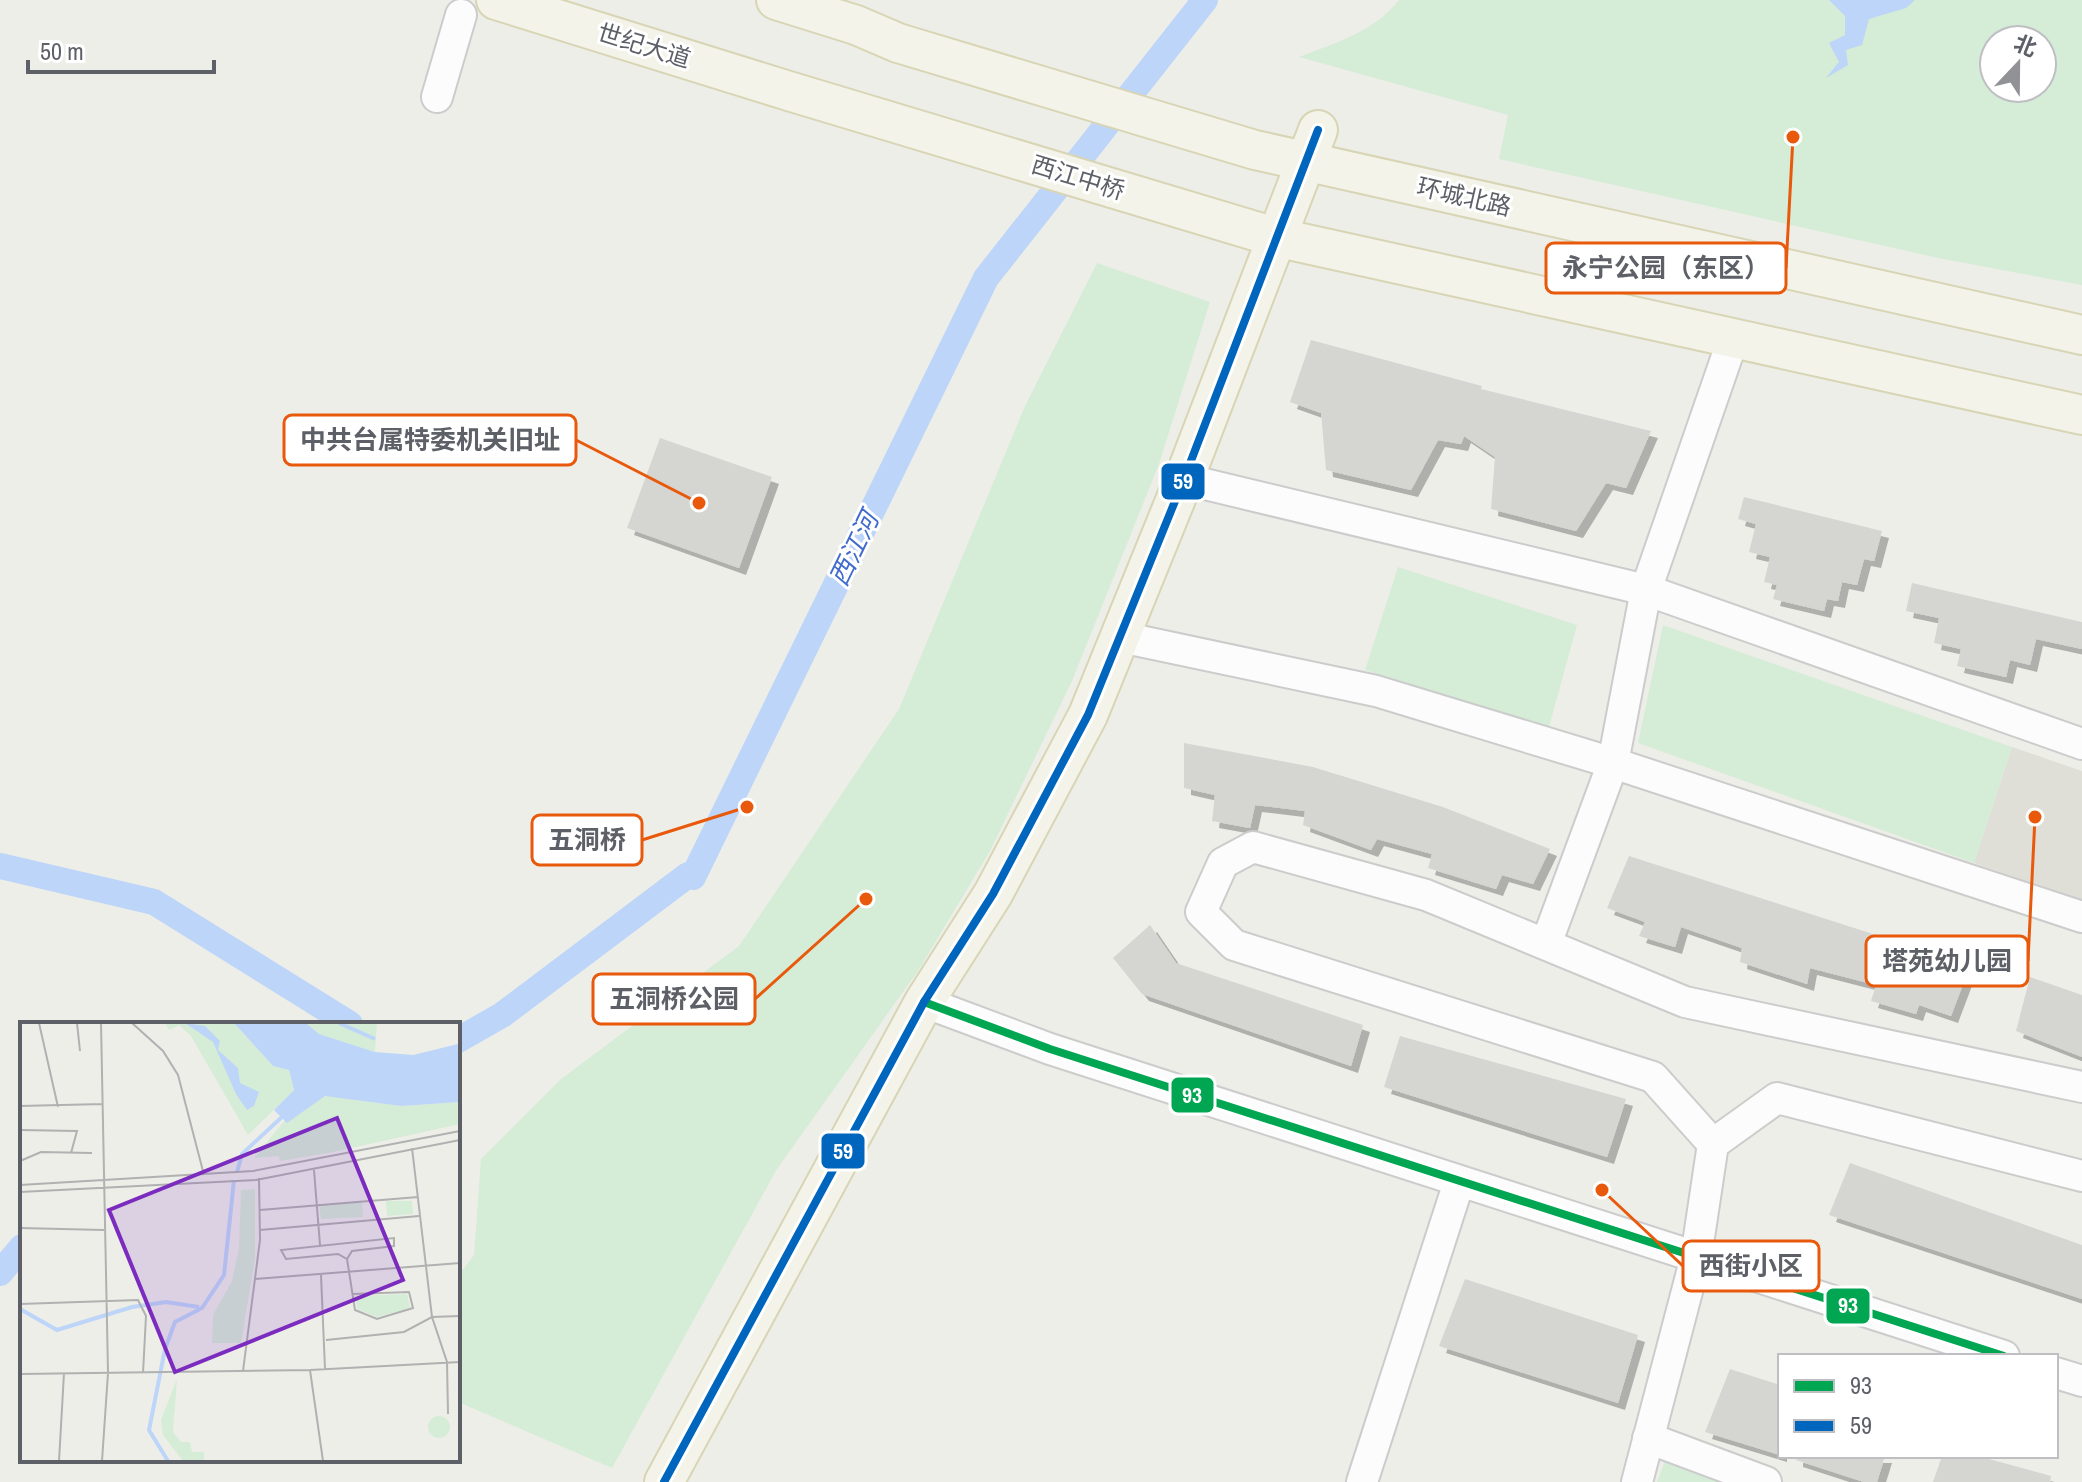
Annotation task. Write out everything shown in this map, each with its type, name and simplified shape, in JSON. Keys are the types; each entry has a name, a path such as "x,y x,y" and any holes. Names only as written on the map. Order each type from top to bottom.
{"main road":[{"name":"世纪大道","path":"496,0 880,117"},
{"path":"776,0 859,12"},
{"name":"环城北路","path":"859,12 898,43 1255,150 1311,145 2082,335"},
{"name":"西江中桥","path":"880,117 1275,237"},
{"path":"664,1482 924,1002 1001,880 1088,715 1184,479 1311,145"},
{"path":"1275,237 2082,415"}],"street":[{"path":"437,97 461,15"},
{"path":"1546,944 1613,763 1646,590 1733,339"},
{"path":"1184,479 1646,590 2082,744"},
{"path":"1121,637 1376,691 1613,763 2082,917"},
{"path":"1713,1144 1653,1077 1234,945 1201,912 1223,863 1253,847 1426,895 1685,1002 2082,1087"},
{"path":"924,1002 1050,1049 1998,1354"},
{"path":"1637,1482 1696,1257 1713,1144 1777,1098 2082,1176"},
{"path":"1362,1482 1459,1182"},
{"path":"2058,1374 2082,1381"},
{"path":"1648,1438 1766,1482"}],"shaded area":[{"path":"2012,747 2082,771 2082,900 1974,863"}],"green space":[{"path":"1399,0 2082,0 2082,285 1938,258 1499,159 1508,115 1299,57 1353,35 1378,20"},
{"path":"1097,263 1210,302 1159,464 1072,681 990,851 918,971 777,1169 612,1468 460,1403 460,1273 474,1255 481,1159 561,1079 739,946 899,709 1025,406"},
{"path":"1398,567 1577,625 1549,727 1365,670"},
{"path":"1663,625 2012,747 1974,863 1638,743"},
{"path":"1666,1458 1723,1482 1657,1482"}],"water":[{"path":"1829,0 1915,0 1906,8 1869,19 1862,45 1846,50 1848,65 1826,78 1839,62 1829,43 1845,35 1845,16"}],"building":[{"path":"1311,340 1482,386 1481,389 1651,431 1626,488 1606,483 1576,531 1491,509 1495,457 1464,436 1461,444 1438,440 1411,490 1326,470 1321,413 1290,402"},
{"path":"660,438 772,477 739,568 627,528"},
{"path":"1744,497 1882,531 1874,561 1864,559 1857,585 1842,582 1838,601 1827,599 1824,611 1773,599 1777,585 1764,582 1770,557 1749,552 1756,524 1738,519"},
{"path":"1912,583 2082,622 2082,649 2036,639 2030,665 2010,660 2006,677 1957,666 1961,649 1934,643 1939,618 1906,611"},
{"path":"1184,743 1313,767 1443,807 1550,849 1533,884 1502,875 1496,889 1428,868 1432,854 1377,839 1371,850 1303,825 1305,811 1255,805 1250,828 1212,821 1215,795 1184,788"},
{"path":"1629,856 1873,934 1968,971 1951,1016 1919,1005 1916,1014 1871,1001 1876,985 1810,968 1807,984 1740,962 1742,948 1681,927 1675,947 1639,936 1645,922 1607,908"},
{"path":"1150,925 1176,963 1363,1025 1351,1066 1142,994 1113,958"},
{"path":"2030,977 2082,995 2082,1057 2016,1031"},
{"path":"1400,1036 1626,1099 1607,1157 1384,1087"},
{"path":"1850,1163 2082,1245 2082,1299 1829,1215"},
{"path":"1465,1279 1638,1335 1618,1403 1439,1346"},
{"path":"1730,1369 1778,1384 1778,1454 1705,1432"},
{"path":"1884,1458 1877,1482 1864,1482 1796,1460"},
{"path":"1941,1458 1985,1458 2051,1476 2050,1482 1933,1482"}],"waterway":[{"name":"西江河","path":"460,1039 502,1015 688,875 693,877 986,278 1205,0"},
{"path":"0,866 154,902 347,1022"},
{"name":"西江河","path":"0,1273 20,1249"}],"transit line":[{"name":"59","path":"664,1482 924,1002 993,894 1088,715 1184,479 1318,130"},
{"name":"93","path":"924,1002 1050,1049 1998,1354"}],"place":[{"name":"永宁公园（东区）","path":"1793,137"},
{"name":"中共台属特委机关旧址","path":"699,503"},
{"name":"五洞桥","path":"747,807"},
{"name":"塔苑幼儿园","path":"2035,817"},
{"name":"五洞桥公园","path":"866,899"},
{"name":"西街小区","path":"1602,1190"}]}
